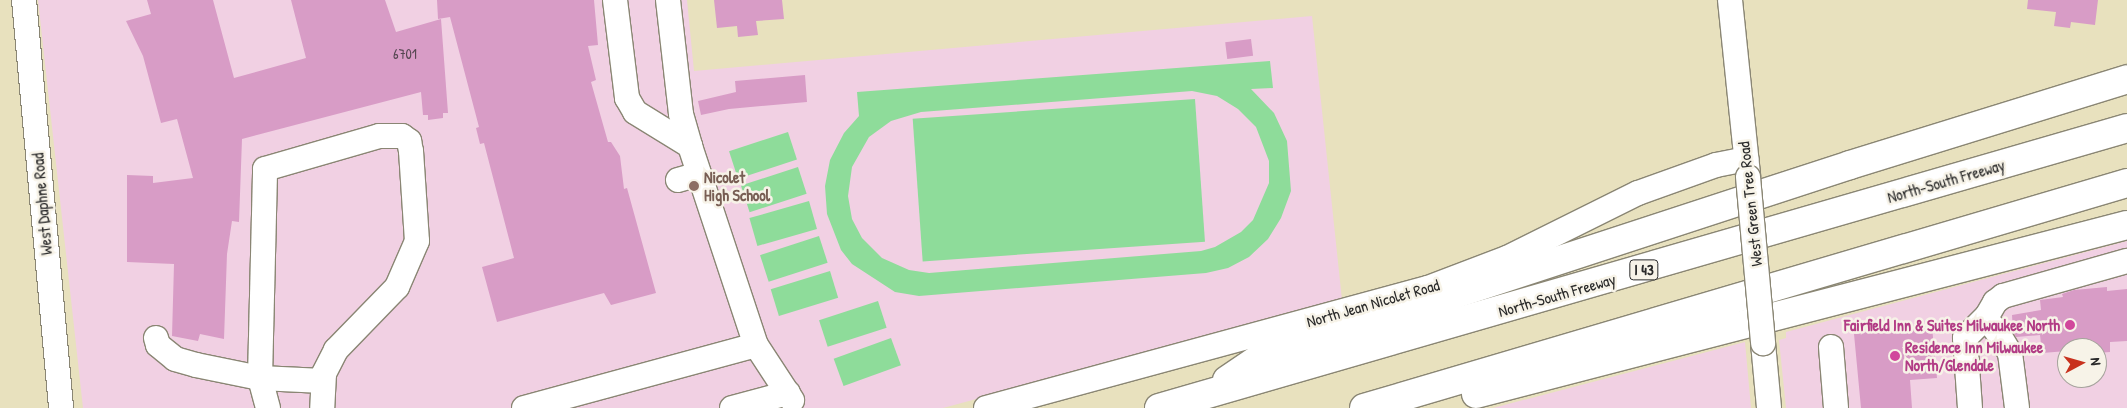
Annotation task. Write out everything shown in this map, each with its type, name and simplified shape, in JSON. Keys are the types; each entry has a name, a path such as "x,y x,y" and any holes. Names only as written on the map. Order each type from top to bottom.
{"highway":[{"path":"1205,395 1260,358 1860,162 2127,79"},
{"name":"North-South Freeway","path":"1160,408 2127,128"},
{"path":"1364,408 2127,183"},
{"path":"1421,408 2127,225"}],"street":[{"name":"West Daphne Road","path":"24,0 61,408"},
{"path":"615,0 627,98 635,112 690,146"},
{"path":"668,0 681,114 690,146 688,177 756,344 793,402 732,408"},
{"name":"West Green Tree Road","path":"1730,0 1769,408"},
{"path":"268,408 260,378 265,169 379,136 402,136 409,141 412,151 417,241 397,287 336,350 323,381 322,408"},
{"name":"North Jean Nicolet Road","path":"986,408 1428,288 1507,258 1638,193 1716,165 1747,168"},
{"path":"1970,408 1966,338 1985,319 2003,296 2127,260"},
{"path":"1985,319 1996,330 2010,353 2017,408"},
{"path":"156,338 158,345 175,359 260,378 323,381"},
{"path":"524,408 756,344"},
{"path":"1831,346 1836,408"}],"shaded area":[{"name":"Nicolet High School","path":"38,0 687,0 694,71 1312,16 1342,300 943,408 83,408"},
{"path":"2127,241 2127,408 1786,408 1779,340 1786,338 1786,332"},
{"path":"1745,342 1751,408 1493,408"}],"green space":[{"path":"1270,61 1273,88 1251,89 1274,113 1287,141 1291,191 1281,218 1268,239 1249,257 1228,268 1206,273 919,296 895,292 852,264 841,250 827,214 825,186 830,160 844,133 859,116 857,92","holes":["1192,91 1217,96 1238,109 1256,127 1269,161 1269,183 1253,220 1241,232 1215,247 1201,251 929,273 909,270 882,258 862,238 852,219 848,196 852,167 869,137 891,121 921,112"]},
{"path":"1195,99 1205,242 923,261 913,119"},
{"path":"788,132 797,160 738,179 729,151"},
{"path":"798,167 807,194 750,212 741,186"},
{"path":"809,201 817,229 757,246 749,218"},
{"path":"819,236 828,263 769,282 760,255"},
{"path":"830,271 838,298 779,316 771,289"},
{"path":"878,301 887,328 828,347 819,320"},
{"path":"891,338 901,365 844,386 834,359"}],"building":[{"path":"147,0 213,0 234,78 306,58 291,0 385,0 396,32 441,19 448,113 443,113 443,118 428,120 428,115 423,115 421,92 242,139 239,222 232,221 227,254 224,339 200,334 198,341 172,336 174,264 127,262 127,175 153,176 153,183 193,178 177,119 161,123 143,56 126,21 151,14"},
{"path":"437,0 594,0 598,45 588,46 596,80 591,82 608,142 611,142 620,156 624,189 627,188 656,293 611,305 604,293 497,322 482,267 514,258 484,143 480,144 476,128 479,127 450,17 438,19"},
{"path":"714,0 782,0 784,19 756,21 758,35 738,37 737,26 717,28"},
{"path":"2028,0 2098,0 2095,25 2071,22 2070,28 2054,26 2056,12 2027,9"},
{"path":"1251,39 1253,56 1227,59 1225,42"},
{"path":"805,75 807,102 729,109 701,115 698,101 736,92 735,81"},
{"name":"Fairfield Inn & Suites Milwaukee North","path":"2107,287 2107,291 2127,289 2127,341 2110,342 2110,352 2107,352 2107,338 2057,338 2057,352 2042,353 2040,335 2016,337 2013,332 2012,315 2041,310 2040,300 2063,297 2062,294 2074,290"},
{"name":"Residence Inn Milwaukee North/Glendale","path":"1916,325 1916,329 1932,327 1937,378 1910,380 1912,408 1861,408 1854,334"}],"place":[{"name":"Nicolet High School","path":"694,186"},
{"name":"Fairfield Inn & Suites Milwaukee North","path":"2070,325"},
{"name":"Residence Inn Milwaukee North/Glendale","path":"1895,356"}]}
